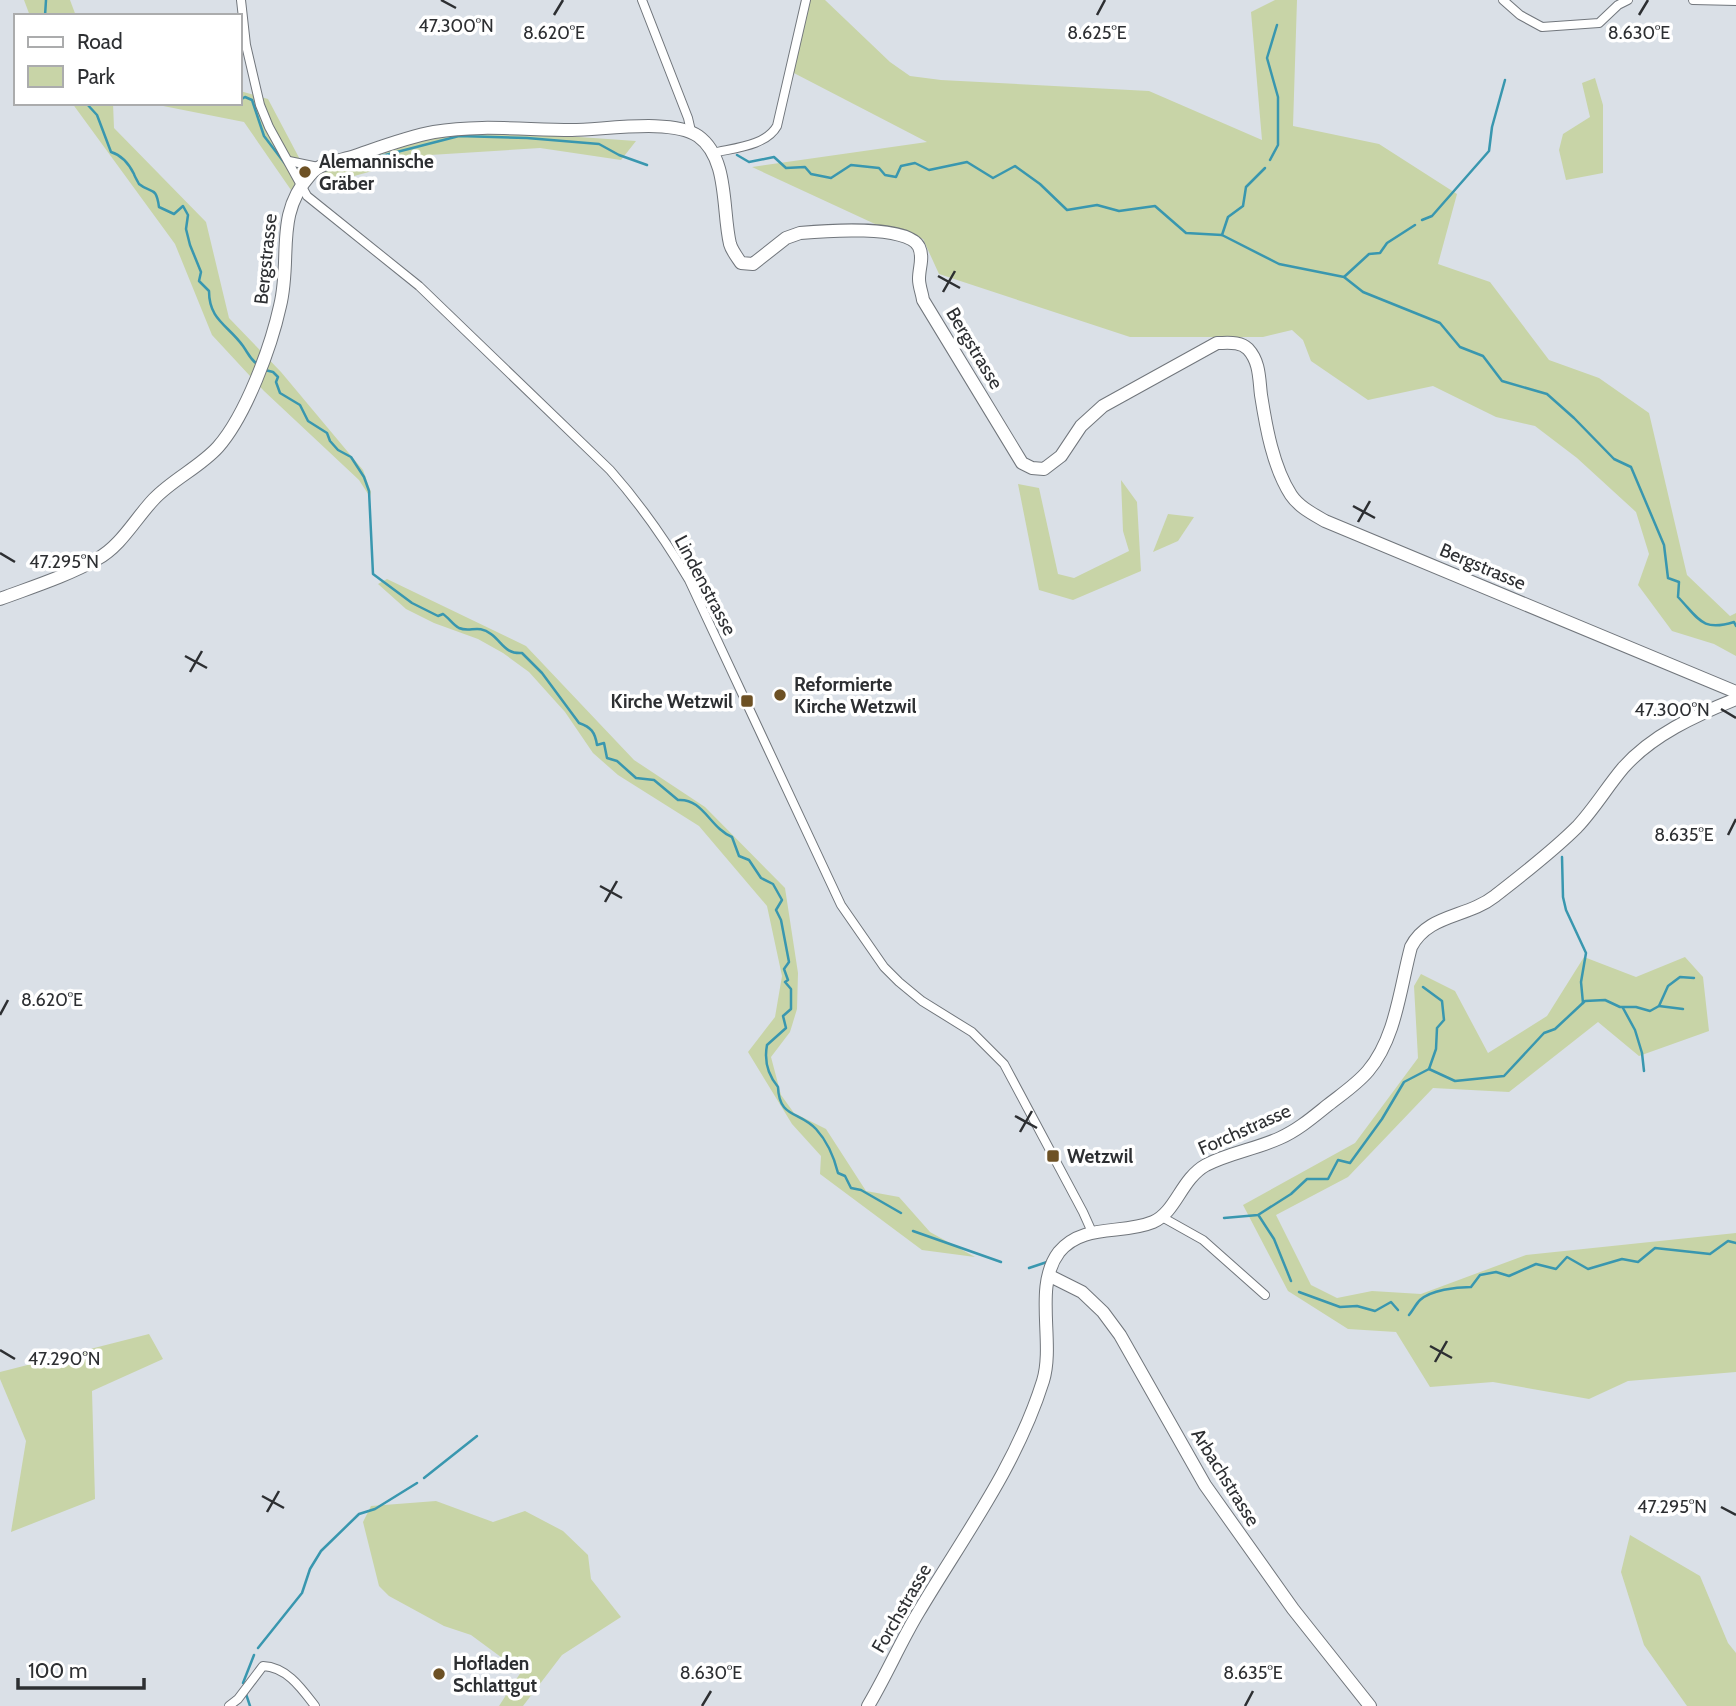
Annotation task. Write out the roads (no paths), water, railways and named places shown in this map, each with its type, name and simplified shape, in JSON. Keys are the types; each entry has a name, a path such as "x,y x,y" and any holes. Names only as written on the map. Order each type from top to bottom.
{"street":[{"name":"Lindenstrasse","path":"241,0 246,45 260,105 307,196 419,286 610,470 647,514 689,580 841,905 884,967 899,982 922,1001 972,1032 1004,1064 1092,1232"},
{"path":"642,0 691,131"},
{"path":"289,161 318,167 435,132 490,128 574,130 643,127 691,131 708,144 713,153 753,143 773,134 806,0"},
{"path":"1503,0 1520,15 1542,27 1599,23 1618,5 1628,0"},
{"path":"1693,0 1736,1"},
{"name":"Bergstrasse","path":"713,153 719,173 731,247 741,263 753,264 786,238 800,233 890,233 908,236 918,244 922,257 919,281 923,300 1022,463 1032,468 1044,469 1062,456 1081,426 1103,406 1217,343 1235,342 1248,348 1259,369 1268,432 1278,466 1291,495 1304,508 1325,521 1736,692"},
{"name":"Bergstrasse","path":"0,599 99,559 121,540 155,498 217,448 232,429 264,360 280,307 289,209 302,186 318,167"},
{"name":"Forchstrasse","path":"868,1706 918,1613 991,1498 1033,1409 1046,1368 1046,1302 1057,1255 1079,1236 1148,1224 1162,1217 1194,1174 1219,1160 1262,1146 1291,1132 1344,1093 1367,1072 1383,1048 1411,947 1423,930 1490,900 1568,835 1644,748 1681,724 1736,699"},
{"path":"1162,1217 1203,1240 1265,1295"},
{"name":"Arbachstrasse","path":"1050,1276 1082,1292 1103,1312 1120,1335 1205,1485 1293,1609 1370,1706"},
{"path":"229,1706 238,1699 263,1666 269,1666 290,1677 316,1706"}],"waterway":[{"path":"45,14 46,0"},
{"path":"1270,160 1278,145 1278,97 1267,58 1277,25"},
{"path":"1422,220 1432,216 1489,151 1492,127 1505,80"},
{"path":"242,99 245,97 252,100 264,136 286,165"},
{"path":"88,105 97,115 111,152 127,163 139,184 155,193 159,207 174,214 183,206 188,215 186,229 190,245 201,272 199,281 209,291 212,309 257,364"},
{"path":"327,170 459,136 599,144 647,165"},
{"path":"737,155 749,162 774,157 786,168 805,167 811,174 831,178 851,165 879,168 885,175 896,177 901,166 915,163 929,170 967,162 993,178 1015,166 1040,184 1067,210 1097,205 1119,211 1155,206 1186,233 1222,235 1279,264 1344,277 1363,292 1440,323 1460,347 1483,356 1502,381 1547,394 1614,459 1631,467 1664,545 1668,578 1679,582 1678,597 1702,622 1715,625 1734,622 1736,626"},
{"path":"1222,235 1228,217 1243,206 1246,187 1265,168"},
{"path":"1344,277 1369,254 1380,253 1387,243 1415,225"},
{"path":"265,370 278,377 276,382 280,393 300,405 308,421 327,433 338,450 351,457 364,477 369,491 373,574 412,603 438,616 443,614 459,628 486,631 508,650 522,653 542,673 579,723 592,731 597,745 604,743 607,758 617,761 636,778 654,780 678,800 687,801 700,808 724,833 732,837 739,856 749,860 761,878 773,884 782,900 776,910 781,920 789,962 784,969 788,980 785,982 791,989 791,1009 783,1016 786,1028 767,1045 766,1062 769,1072 778,1087 782,1104 816,1129 830,1150 838,1173 845,1176 851,1188 861,1190 901,1213"},
{"path":"1562,857 1566,910 1586,953 1581,982 1583,1003"},
{"path":"1224,1218 1258,1215 1291,1194 1307,1179 1328,1179 1338,1160 1350,1163 1382,1119 1404,1082 1429,1069 1455,1081 1504,1076 1544,1033 1555,1029 1585,1001 1605,1000 1620,1007 1636,1007 1650,1011 1659,1006 1668,986 1680,977 1694,978"},
{"path":"1423,987 1442,1001 1444,1020 1437,1028 1436,1049 1429,1069"},
{"path":"1659,1006 1683,1009"},
{"path":"1623,1008 1635,1030 1644,1071"},
{"path":"1259,1216 1274,1239 1291,1281"},
{"path":"913,1231 1001,1262"},
{"path":"1409,1315 1419,1302 1430,1294 1471,1287 1480,1275 1496,1272 1509,1276 1536,1264 1556,1269 1567,1257 1588,1269 1622,1259 1638,1262 1655,1248 1710,1254 1728,1241 1736,1243"},
{"path":"1029,1268 1047,1262"},
{"path":"1299,1292 1340,1307 1357,1306 1375,1311 1391,1302 1398,1310"},
{"path":"424,1478 477,1436"},
{"path":"258,1648 302,1593 310,1569 321,1551 359,1514 375,1509 417,1483"},
{"path":"243,1683 254,1655"},
{"path":"246,1694 250,1706"}],"place":[{"name":"Alemannische Gräber","path":"305,172"},
{"name":"Reformierte Kirche Wetzwil","path":"780,695"},
{"name":"Kirche Wetzwil","path":"747,701"},
{"name":"Wetzwil","path":"1053,1156"},
{"name":"Hofladen Schlattgut","path":"439,1674"}]}
